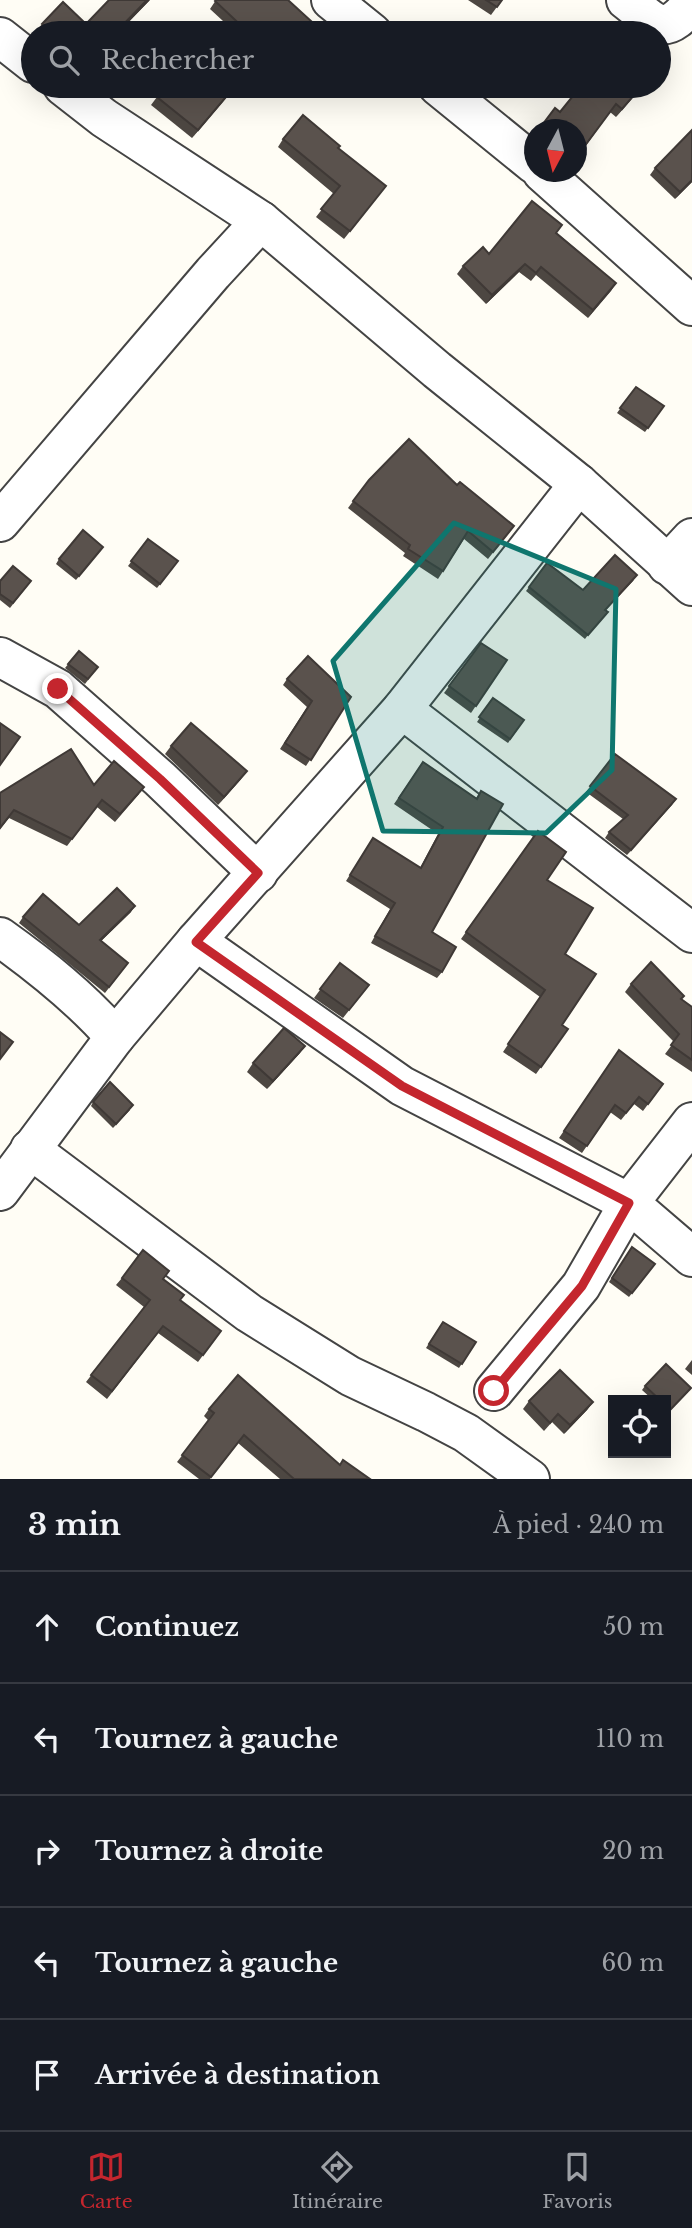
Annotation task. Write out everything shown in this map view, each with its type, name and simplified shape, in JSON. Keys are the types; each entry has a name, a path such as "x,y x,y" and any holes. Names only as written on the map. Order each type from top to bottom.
{"street":[{"path":"331,0 357,21"},
{"path":"626,0 652,21"},
{"path":"671,24 678,20 692,2"},
{"path":"0,37 21,54"},
{"path":"78,98 104,118 261,221 437,370 579,484 684,563"},
{"path":"453,98 524,156"},
{"path":"553,182 692,306"},
{"path":"0,522 213,272 261,221"},
{"path":"0,1191 115,1037 402,709 579,484"},
{"path":"0,657 58,689 160,779 258,873"},
{"path":"402,709 692,933"},
{"path":"0,937 43,968 95,1013 115,1037"},
{"path":"196,942 402,1086 629,1203 692,1257"},
{"path":"494,1391 582,1286 629,1203 692,1122"},
{"path":"30,1149 249,1313 349,1377 466,1433 530,1479"}],"highlighted area":[{"path":"454,523 616,589 612,770 546,833 383,831 333,661"}],"building":[{"path":"109,0 147,0 127,21 89,21"},
{"path":"288,0 311,21 236,21 215,1"},
{"path":"486,0 502,0 497,7"},
{"path":"63,2 83,21 45,21"},
{"path":"158,98 225,98 198,130"},
{"path":"571,98 632,98 622,109 616,104 587,143 587,119 547,119 555,108 560,112"},
{"path":"303,115 340,146 338,148 386,186 350,231 321,209 340,186 283,139"},
{"path":"692,130 692,180 680,192 655,168"},
{"path":"532,201 562,225 556,233 616,283 593,310 541,267 536,273 525,264 492,295 463,266 483,247 489,254"},
{"path":"636,387 664,406 648,428 620,408"},
{"path":"409,439 457,485 460,482 514,526 493,552 468,531 443,571 408,549 410,545 353,501 369,480"},
{"path":"83,530 103,547 79,576 59,559"},
{"path":"148,539 178,561 160,584 131,561"},
{"path":"615,555 637,575 605,610 608,612 588,635 529,587 547,563 583,590"},
{"path":"13,566 31,581 13,603 0,594 0,581"},
{"path":"481,643 507,660 476,706 449,686"},
{"path":"79,651 98,667 88,679 68,664"},
{"path":"308,656 351,697 311,760 285,743 312,701 287,679"},
{"path":"493,698 524,720 510,739 479,717"},
{"path":"0,723 20,737 0,765"},
{"path":"191,723 247,771 224,797 171,746"},
{"path":"71,749 94,785 114,761 144,787 120,814 102,800 72,839 14,810 0,828 0,793"},
{"path":"615,754 676,799 631,850 609,832 628,815 590,786"},
{"path":"423,762 477,799 481,791 503,804 432,932 456,947 442,972 375,936 395,903 350,875 373,838 421,868 443,827 399,798"},
{"path":"538,831 566,852 547,880 593,908 565,954 596,974 562,1025 568,1029 541,1067 508,1044 545,990 466,932"},
{"path":"117,888 135,906 100,940 128,963 109,987 23,917 43,894 79,925"},
{"path":"651,962 684,996 681,999 692,1007 692,1060 671,1045 679,1034 631,984"},
{"path":"340,963 369,985 349,1010 320,989"},
{"path":"284,1028 305,1046 273,1081 253,1063"},
{"path":"0,1032 13,1042 0,1059"},
{"path":"619,1050 663,1084 648,1104 639,1097 626,1113 615,1105 587,1146 564,1131"},
{"path":"110,1082 133,1105 116,1124 93,1102"},
{"path":"632,1247 655,1264 632,1293 612,1278"},
{"path":"143,1250 169,1271 163,1279 184,1295 180,1300 221,1331 203,1355 163,1326 112,1391 91,1375 150,1300 122,1278"},
{"path":"443,1322 476,1342 462,1364 429,1344"},
{"path":"666,1364 691,1388 671,1409 671,1395 655,1395 645,1386"},
{"path":"560,1370 593,1402 570,1425 558,1414 550,1423 529,1401"},
{"path":"238,1375 340,1465 343,1460 370,1479 294,1479 244,1435 211,1477 182,1455 214,1413 209,1409"}],"route":[{"path":"58,689 160,779 258,873 196,942 402,1086 629,1203 582,1286 494,1391"}]}
